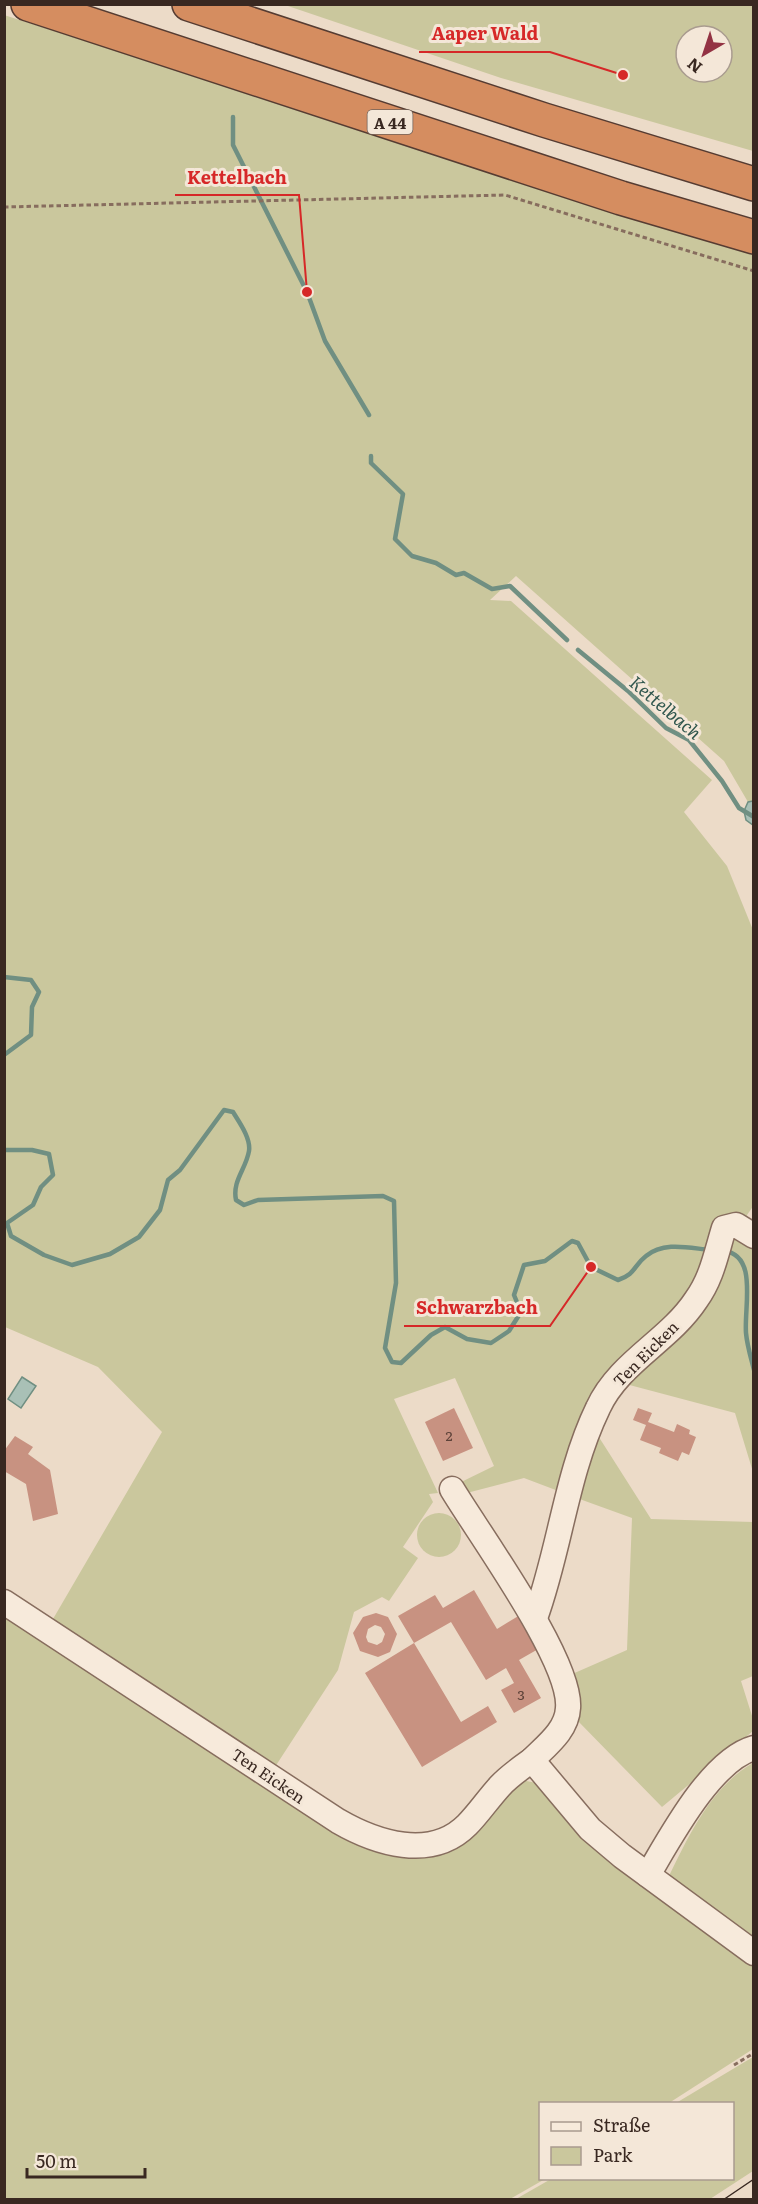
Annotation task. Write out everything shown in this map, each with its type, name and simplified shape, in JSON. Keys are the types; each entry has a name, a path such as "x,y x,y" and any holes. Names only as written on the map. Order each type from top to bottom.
{"highway":[{"name":"A 44","path":"28,4 610,194 753,237"},
{"path":"189,4 544,120 753,184"}],"lane":[{"name":"Ten Eicken","path":"535,1618 543,1596 578,1463 598,1407 616,1380 695,1302 711,1274 724,1228 736,1225 753,1236"},
{"name":"Ten Eicken","path":"4,1602 338,1821 374,1839 413,1845 447,1839 466,1826 501,1784 532,1760 562,1728 569,1707 566,1687 535,1618 452,1490"},
{"path":"648,1875 690,1806 732,1759 753,1748"},
{"path":"532,1760 590,1829 753,1953"}],"path":[{"path":"4,207 505,195 753,271"},
{"path":"734,2066 753,2053"}],"green space":[{"path":"285,5 753,5 753,151 501,78"},
{"path":"4,15 547,188 753,251 753,801 748,802 724,761 516,576 490,600 511,601 712,780 684,812 727,866 753,930 754,1205 747,1215 754,1242 753,1472 735,1413 622,1383 697,1321 687,1321 631,1355 561,1492 524,1478 459,1495 455,1485 494,1466 455,1378 394,1399 438,1493 429,1494 433,1502 403,1547 418,1558 389,1601 382,1597 354,1612 338,1670 273,1770 53,1619 162,1432 98,1367 5,1327"},
{"path":"595,1431 651,1519 753,1522 753,1676 741,1681 753,1719 753,1731 662,1807 576,1719 570,1675 627,1650 632,1518 574,1497"},
{"path":"439,1513 454,1520 461,1535 454,1550 439,1557 424,1550 417,1535 424,1520"},
{"path":"4,1609 283,1792 438,1850 521,1780 542,1784 639,1884 753,1963 753,2049 671,2102 539,2102 539,2180 543,2180 510,2199 5,2199"},
{"path":"753,1763 753,1942 669,1876 694,1828 714,1798 738,1773"},
{"path":"753,2057 753,2171 710,2199 516,2199 549,2180 734,2180 734,2102 678,2102"}],"shaded area":[{"path":"754,801 753,825 746,820 744,811 748,802"},
{"path":"22,1377 36,1386 21,1408 8,1399"}],"building":[{"path":"454,1408 473,1448 443,1461 425,1422"},
{"path":"638,1408 652,1413 648,1422 674,1432 677,1424 690,1430 689,1434 696,1437 689,1455 682,1452 678,1461 659,1453 661,1448 640,1440 646,1425 633,1420"},
{"path":"15,1436 33,1447 28,1454 50,1470 58,1514 33,1521 26,1484 4,1471 4,1451"},
{"path":"474,1590 497,1629 520,1615 540,1648 519,1660 541,1698 514,1713 501,1690 514,1683 506,1668 486,1680 451,1622 414,1643 398,1616 435,1595 443,1608"},
{"path":"376,1613 388,1617 397,1634 390,1652 378,1657 360,1651 353,1633 363,1617","holes":["375,1625 381,1627 385,1634 382,1642 377,1645 368,1642 366,1637 368,1629"]},
{"path":"414,1643 461,1722 488,1706 497,1722 422,1767 365,1673"}],"waterway":[{"name":"Kettelbach","path":"233,117 233,145 307,292 325,341 369,415"},
{"name":"Kettelbach","path":"371,456 371,463 403,494 395,539 412,556 436,563 456,575 464,573 492,589 510,586 567,640"},
{"name":"Kettelbach","path":"578,650 628,691 666,728 689,740 722,781 739,808 754,817"},
{"path":"4,977 31,980 39,992 32,1007 31,1035 4,1055"},
{"path":"4,1150 32,1150 49,1154 53,1175 41,1187 33,1205 7,1223 11,1236 44,1255 72,1265 110,1254 139,1237 160,1210 168,1180 180,1170 224,1110 233,1112 244,1130 249,1146 235,1193 236,1200 244,1205 258,1200 383,1196 394,1201 396,1283 385,1348 392,1362 401,1363 431,1335 445,1327 467,1339 491,1343 509,1331 521,1312 514,1295 524,1265 545,1261 572,1241 578,1243 591,1267 618,1280 624,1278 646,1256 661,1248 710,1250"},
{"path":"724,1251 735,1255 742,1262 745,1272 747,1283 746,1333 754,1370"}],"tram line":[{"path":"723,2200 754,2179"}],"place":[{"name":"Aaper Wald","path":"623,75"},
{"name":"Kettelbach","path":"307,292"},
{"name":"Schwarzbach","path":"591,1267"}]}
